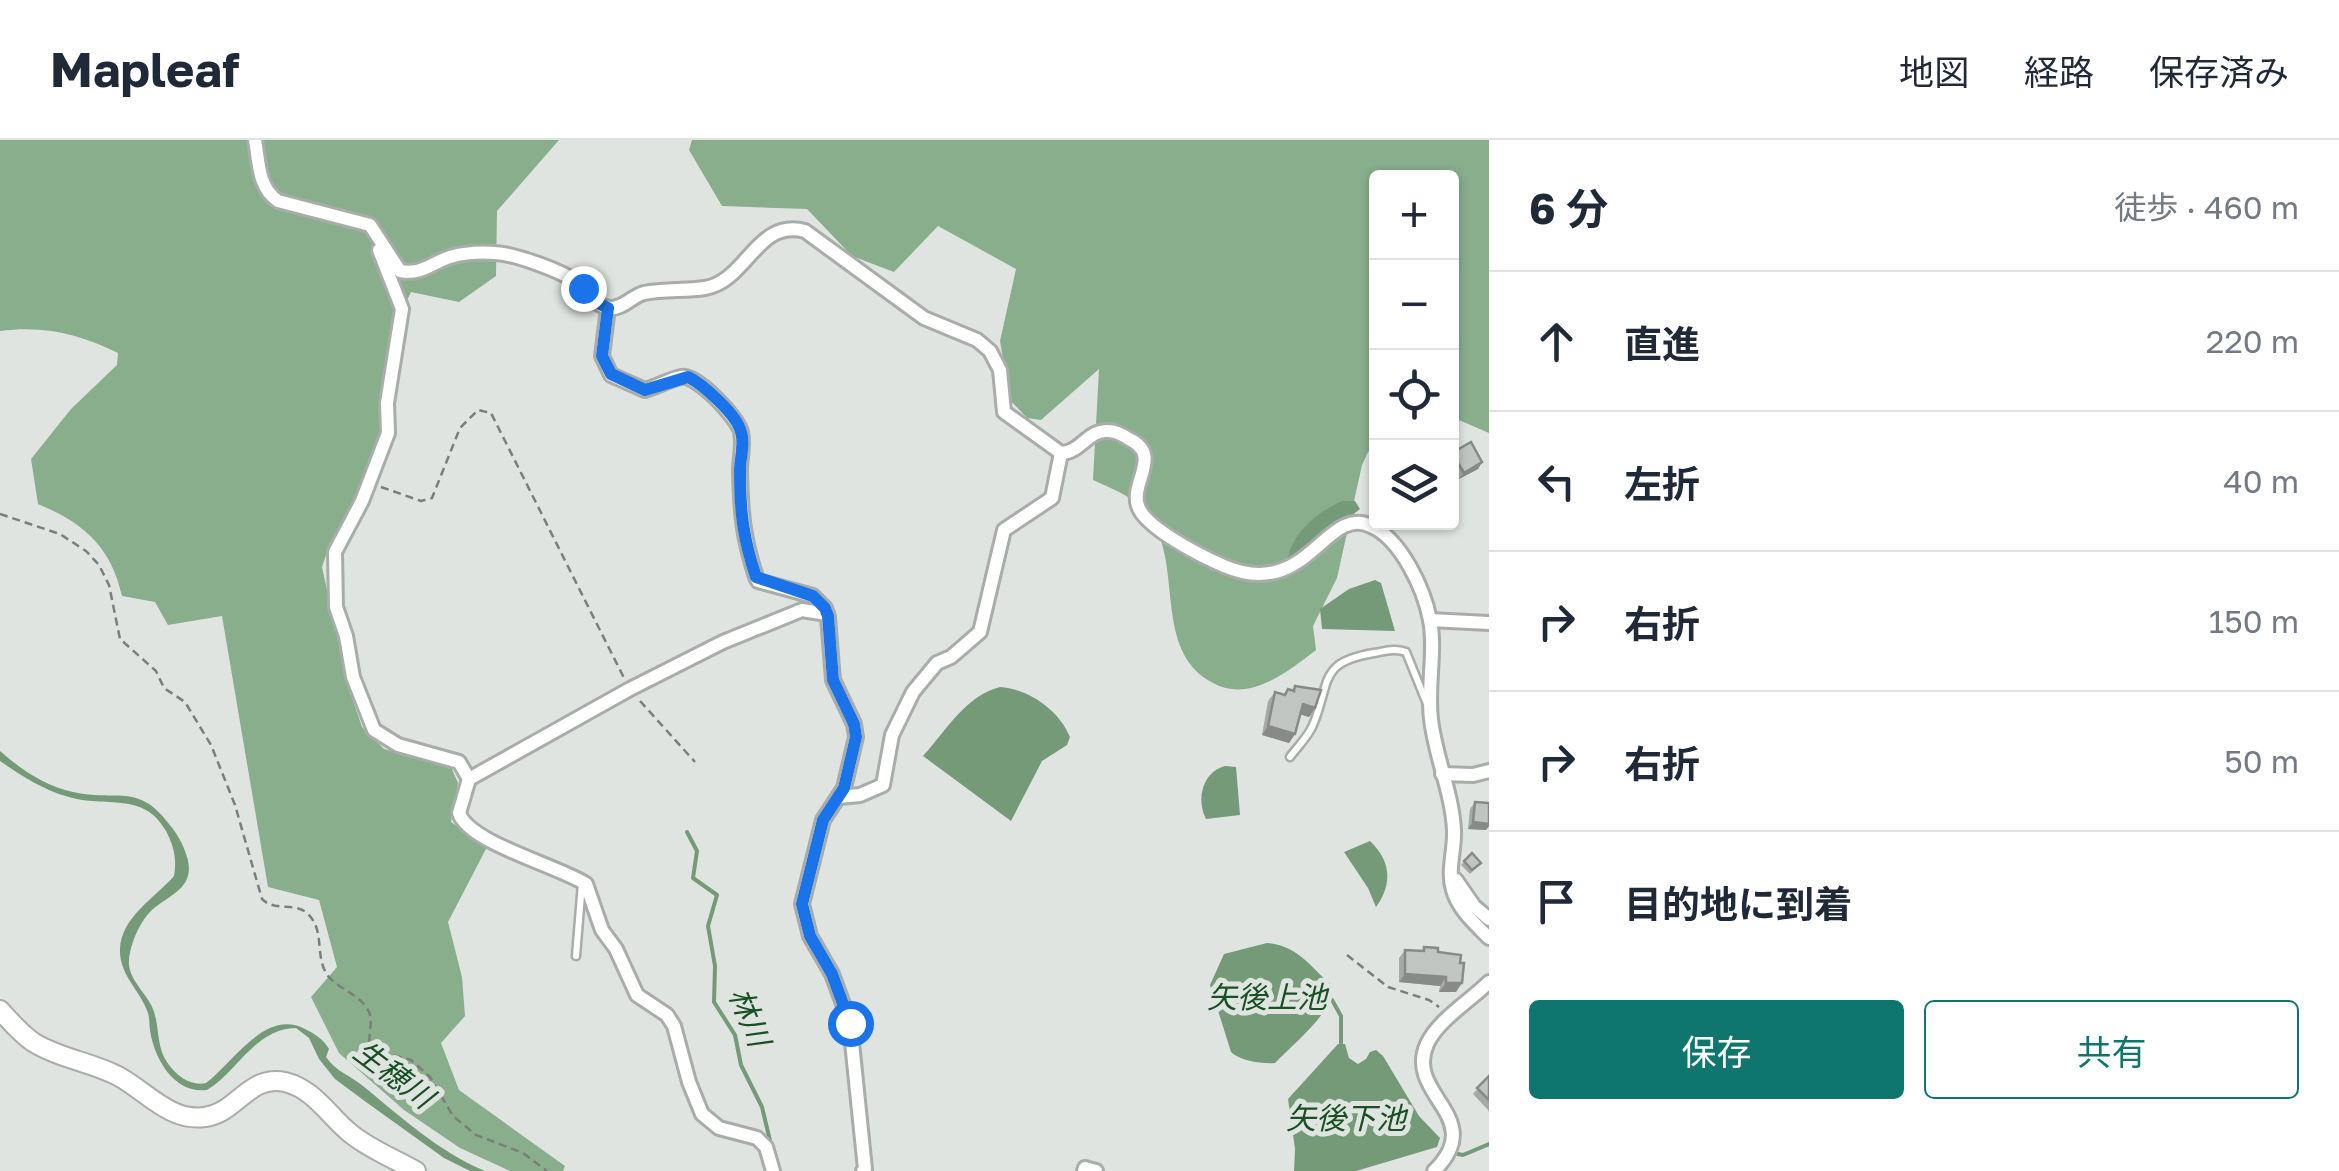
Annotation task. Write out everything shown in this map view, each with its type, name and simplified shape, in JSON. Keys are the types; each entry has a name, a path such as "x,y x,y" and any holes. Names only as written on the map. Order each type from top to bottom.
{"main road":[{"path":"0,1010 41,1046 121,1078 182,1116 206,1117 220,1112 254,1086 270,1080 290,1083 310,1094 350,1133 416,1171"}],"street":[{"path":"256,140 262,180 270,196 360,220 375,230 400,271 422,272 454,256 492,252 513,255 580,284 592,300 608,308 644,293 713,286 730,277 770,234 791,229 805,231 924,318 978,340 990,351 1000,370 1004,412 1061,453 1068,453 1100,431 1112,431 1136,442 1142,448 1146,465 1137,495 1140,511 1178,542 1231,570 1278,574 1303,559 1344,524 1359,521 1372,526 1407,558 1430,620 1430,710 1454,826 1453,894 1489,938"},
{"path":"380,237 379,249 402,317 387,402 387,443 339,542 333,562 336,607 367,720 380,736 398,745 459,762 469,779"},
{"path":"608,308 602,356 611,374 645,390 688,377 702,385 738,424 742,443 743,532 756,577 813,596 827,614 830,667 850,712 856,737 839,797 823,820 802,894 802,914 832,974 850,1023 859,1086 863,1171"},
{"path":"839,797 883,785 892,735 914,692 937,662 966,646 980,632 1004,530 1052,498 1061,453"},
{"path":"773,1171 766,1147 757,1138 719,1128 702,1114 674,1026 667,1015 637,995 616,949 602,930 589,888 492,842 464,825 459,813 469,779 630,689 779,617 812,609 827,614"},
{"path":"1430,620 1489,623"},
{"path":"1442,774 1489,771"},
{"path":"1452,868 1462,893 1489,919"},
{"path":"1434,1171 1449,1156 1458,1136 1423,1059 1439,1028 1489,982"},
{"path":"1084,1171 1096,1171"}],"lane":[{"path":"1290,757 1313,726 1330,674 1346,659 1395,649 1406,652 1430,710"},
{"path":"576,956 582,882"}],"path":[{"path":"370,482 413,499 428,500 438,490 464,422 476,410 491,413 630,689 695,762"},
{"path":"0,514 60,534 99,565 109,585 120,639 156,671 164,688 184,702 211,745 235,805 262,899 270,906 299,909 310,916 326,973 371,1014 368,1042 372,1049 411,1060 430,1077 453,1116 476,1135 523,1153 547,1171"},
{"path":"1347,955 1388,987 1437,1004 1439,1028"}],"shaded area":[{"path":"0,140 559,140 497,211 496,276 459,302 411,292 390,336 380,396 382,436 357,498 330,543 322,567 347,683 362,727 384,749 451,767 458,783 451,822 487,847 448,922 462,977 465,1016 441,1043 459,1090 565,1166 563,1171 510,1171 460,1148 404,1110 339,1053 311,997 337,967 319,900 268,887 222,616 168,625 155,602 122,596 111,564 93,539 69,520 38,504 31,459 71,409 117,365 118,353 61,333 31,329 0,331"},
{"path":"692,140 1489,140 1489,433 1459,420 1459,170 1369,170 1369,451 1362,465 1337,578 1313,626 1316,650 1267,682 1241,689 1227,688 1194,669 1182,651 1175,630 1166,560 1150,517 1132,499 1093,480 1099,369 1041,420 1027,418 1010,400 1000,341 1016,269 938,226 894,272 852,256 807,209 722,206 689,150"}],"water":[{"path":"1342,501 1355,501 1360,509 1295,560 1287,561 1294,541 1307,525"},
{"path":"1375,580 1381,583 1395,631 1322,629 1320,609 1349,589"},
{"path":"1000,687 1022,692 1042,703 1070,737 1067,745 1042,761 1011,821 923,756 966,706"},
{"name":"生穂川","path":"0,751 34,776 62,789 88,795 125,796 147,803 180,840 189,867 185,883 144,920 129,958 133,978 154,1012 164,1057 176,1073 193,1083 206,1083 263,1032 290,1024 324,1042 329,1049 326,1057 338,1070 406,1122 485,1171 470,1171 444,1158 335,1079 309,1038 296,1028 281,1030 258,1043 207,1090 177,1082 158,1056 148,1013 126,975 120,949 133,917 174,876 174,853 166,831 147,810 123,803 83,800 42,786 0,761"},
{"path":"1225,766 1236,767 1240,815 1206,819 1203,788 1211,774"},
{"path":"1370,841 1382,857 1387,873 1385,890 1376,907 1344,852"},
{"name":"矢後上池","path":"1267,943 1296,953 1333,986 1328,1006 1275,1063 1240,1058 1231,1052 1210,985 1224,954"},
{"name":"矢後下池","path":"1338,1044 1345,1044 1349,1058 1358,1064 1376,1050 1383,1056 1419,1116 1440,1138 1437,1147 1356,1171 1294,1171 1288,1099"}],"building":[{"path":"1471,442 1482,462 1464,473 1459,465 1459,449"},
{"path":"1295,686 1321,690 1315,708 1303,704 1295,734 1268,726 1275,692 1285,695 1288,689 1294,691"},
{"path":"1475,802 1489,803 1489,824 1473,822"},
{"path":"1472,853 1481,863 1472,870 1464,861"},
{"path":"1424,947 1461,955 1462,983 1446,983 1446,977 1405,974 1405,950 1424,951"},
{"path":"1489,1076 1489,1100 1477,1088"}],"waterway":[{"name":"林川","path":"687,832 697,851 693,878 717,895 708,926 715,966 714,1002 735,1035 741,1065 762,1107 771,1145"},
{"path":"1332,1000 1341,1016 1341,1043"},
{"path":"1458,1154 1489,1144"}],"route":[{"path":"583,288 592,300 608,308 602,356 611,374 645,390 688,377 702,385 738,424 748,560 758,580 813,596 828,616 833,680 850,712 856,737 844,788 823,820 802,894 802,914 844,1001 850,1023"}]}
